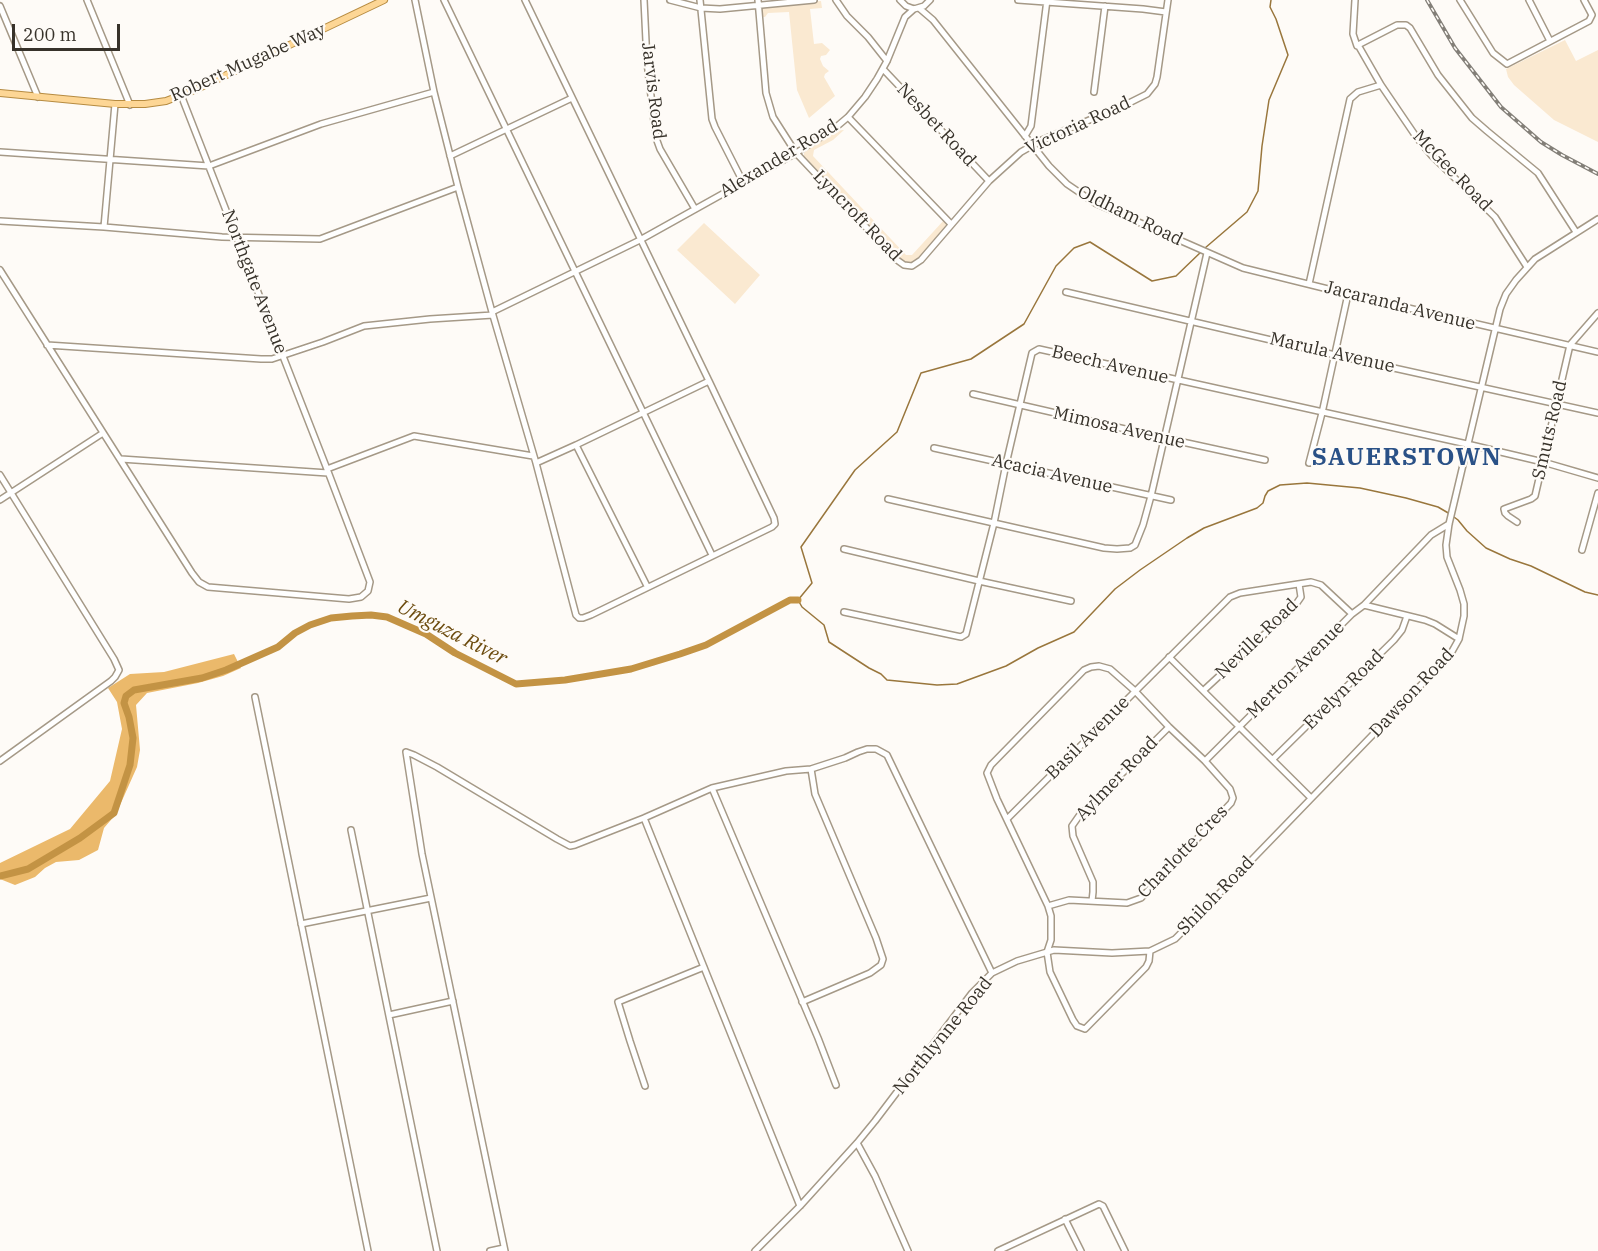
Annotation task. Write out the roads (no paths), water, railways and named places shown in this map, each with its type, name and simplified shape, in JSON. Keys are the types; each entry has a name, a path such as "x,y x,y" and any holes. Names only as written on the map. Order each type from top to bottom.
{"main road":[{"name":"Robert Mugabe Way","path":"0,93 130,105 160,102 206,85 384,0"}],"street":[{"path":"87,0 130,105"},
{"path":"415,0 434,92 492,313 536,463 577,616 583,618 771,527 775,521 525,0"},
{"path":"444,0 712,555"},
{"name":"Jarvis Road","path":"644,0 647,62 657,138 660,149 695,209"},
{"path":"670,0 701,8 720,9 758,2 814,0"},
{"path":"700,0 712,119 743,182"},
{"path":"836,0 886,61"},
{"path":"1018,0 1166,12"},
{"name":"Victoria Road","path":"921,260 989,181 1012,159 1042,140 1147,94 1155,84 1157,77 1168,0"},
{"path":"1355,0 1353,34 1358,46 1397,25 1406,25 1410,28 1438,75 1472,118 1538,173 1576,232"},
{"path":"1460,0 1493,53 1504,62 1510,63 1591,19 1592,15 1584,0"},
{"path":"1529,0 1550,41"},
{"name":"Alexander Road","path":"492,313 640,240 827,134 848,117 865,97 883,69 905,16 929,1"},
{"name":"Oldham Road","path":"929,1 933,20"},
{"path":"1025,136 1031,126 1047,1"},
{"path":"758,2 768,102 774,117 796,153"},
{"path":"902,2 905,16"},
{"name":"Oldham Road","path":"902,2 916,8 933,20 1057,175 1095,203 1206,252"},
{"path":"0,6 38,97"},
{"path":"1094,92 1105,6"},
{"name":"McGee Road","path":"1358,46 1381,86 1417,138 1432,156 1495,217 1527,267"},
{"name":"Nesbet Road","path":"883,69 989,181"},
{"path":"1309,284 1350,99 1358,92 1381,86"},
{"path":"0,152 209,166 321,123 434,92"},
{"name":"Northgate Avenue","path":"121,459 192,573 203,585 337,598 356,598 366,594 370,587 328,471 181,95"},
{"path":"450,156 572,98"},
{"path":"104,227 115,104"},
{"path":"848,117 951,224"},
{"name":"Lyncroft Road","path":"796,153 897,260 904,265 912,266 921,260"},
{"path":"0,221 236,238 320,239 458,187"},
{"path":"1467,444 1494,329 1506,294 1527,267 1542,254 1598,219"},
{"path":"888,499 1104,548 1130,548 1138,542 1151,496 1206,252"},
{"name":"Jacaranda Avenue","path":"1206,252 1243,268 1598,352"},
{"path":"0,270 102,433 121,459 328,471 414,436 533,456"},
{"name":"Marula Avenue","path":"1066,292 1598,413"},
{"path":"1309,463 1348,294"},
{"path":"47,345 261,359 282,356 364,326 492,313"},
{"path":"1570,345 1598,313"},
{"name":"Smuts Road","path":"1517,522 1505,513 1504,509 1533,498 1570,345"},
{"name":"Beech Avenue","path":"844,612 961,637 966,634 994,523 1032,353 1039,349 1467,444 1595,476"},
{"path":"536,463 709,381"},
{"name":"Mimosa Avenue","path":"973,394 1265,460"},
{"path":"0,500 102,433"},
{"name":"Dawson Road","path":"1304,806 1442,663 1460,639 1464,604 1447,557 1446,544 1467,444"},
{"path":"576,445 647,586"},
{"name":"Acacia Avenue","path":"934,448 1171,500"},
{"path":"0,475 119,670 111,681 0,761"},
{"path":"1582,550 1598,493"},
{"name":"Merton Avenue","path":"1239,726 1352,614 1364,605 1431,535 1449,524"},
{"path":"844,549 1071,601"},
{"path":"1299,584 1311,582 1321,585 1352,614"},
{"name":"Basil Avenue","path":"1007,819 1230,597 1240,593 1299,584"},
{"name":"Neville Road","path":"1204,690 1294,607 1301,597 1299,584"},
{"path":"1364,605 1436,624 1460,639"},
{"name":"Evelyn Road","path":"1274,759 1394,640 1402,630 1407,616"},
{"path":"1169,657 1311,798"},
{"name":"Charlotte Cres","path":"1007,819 988,776 988,769 1088,668 1099,666 1110,669 1135,692 1230,789 1233,798 1231,803 1141,898 1127,903 1069,900 1048,906"},
{"path":"255,697 368,1251"},
{"path":"1205,761 1239,726"},
{"name":"Aylmer Road","path":"1092,901 1094,892 1092,882 1071,829 1074,822 1169,727"},
{"path":"490,1251 505,1250 422,854 406,752 437,767 556,839 570,846 576,846 711,788 786,771 811,769 867,749 876,749 887,755 992,973"},
{"path":"802,1002 870,973 881,965 883,959 815,794 811,769"},
{"path":"711,788 836,1085"},
{"name":"Shiloh Road","path":"1150,951 1175,939 1304,806"},
{"path":"644,818 800,1206"},
{"path":"1007,819 1048,906 1051,916 1051,940 1047,952 1050,972 1077,1026 1085,1029 1146,967 1150,951"},
{"path":"351,830 437,1251"},
{"path":"301,924 431,898"},
{"name":"Northlynne Road","path":"857,1143 972,993 992,973 1017,961 1047,952 1062,950 1112,953 1150,951"},
{"path":"645,1086 618,1002 704,967"},
{"path":"389,1015 453,1001"},
{"path":"755,1251 800,1206 857,1143 908,1251"},
{"path":"998,1251 1065,1219 1101,1205 1125,1251"},
{"path":"1065,1219 1081,1251"}],"waterway":[{"path":"1205,248 1247,212 1258,191 1269,100 1288,55 1270,7 1271,0"},
{"path":"1202,251 1176,276 1152,281 1090,242 1074,248 1056,266 1024,324 971,359 921,373 897,432 855,470 801,547 812,583 798,600 802,607 824,625 829,642 887,680 937,685 957,684 1006,666 1074,632 1115,589 1140,570 1204,528 1257,508 1263,503 1268,491 1280,485 1307,483 1360,488 1438,507 1450,514"},
{"path":"1454,517 1486,548 1531,566 1585,592 1598,595"},
{"name":"Umguza River","path":"0,876 28,869 80,838 114,813 130,765 133,738 124,703 126,696 134,690 202,678 226,670 278,647 295,633 310,625 331,618 371,615 387,617 426,634 455,653 516,684 565,680 631,669 706,645 790,600 798,600"}],"railway":[{"path":"1427,0 1455,48 1501,107 1541,142 1598,174"}],"district":[{"name":"SAUERSTOWN","path":"1407,458"}]}
